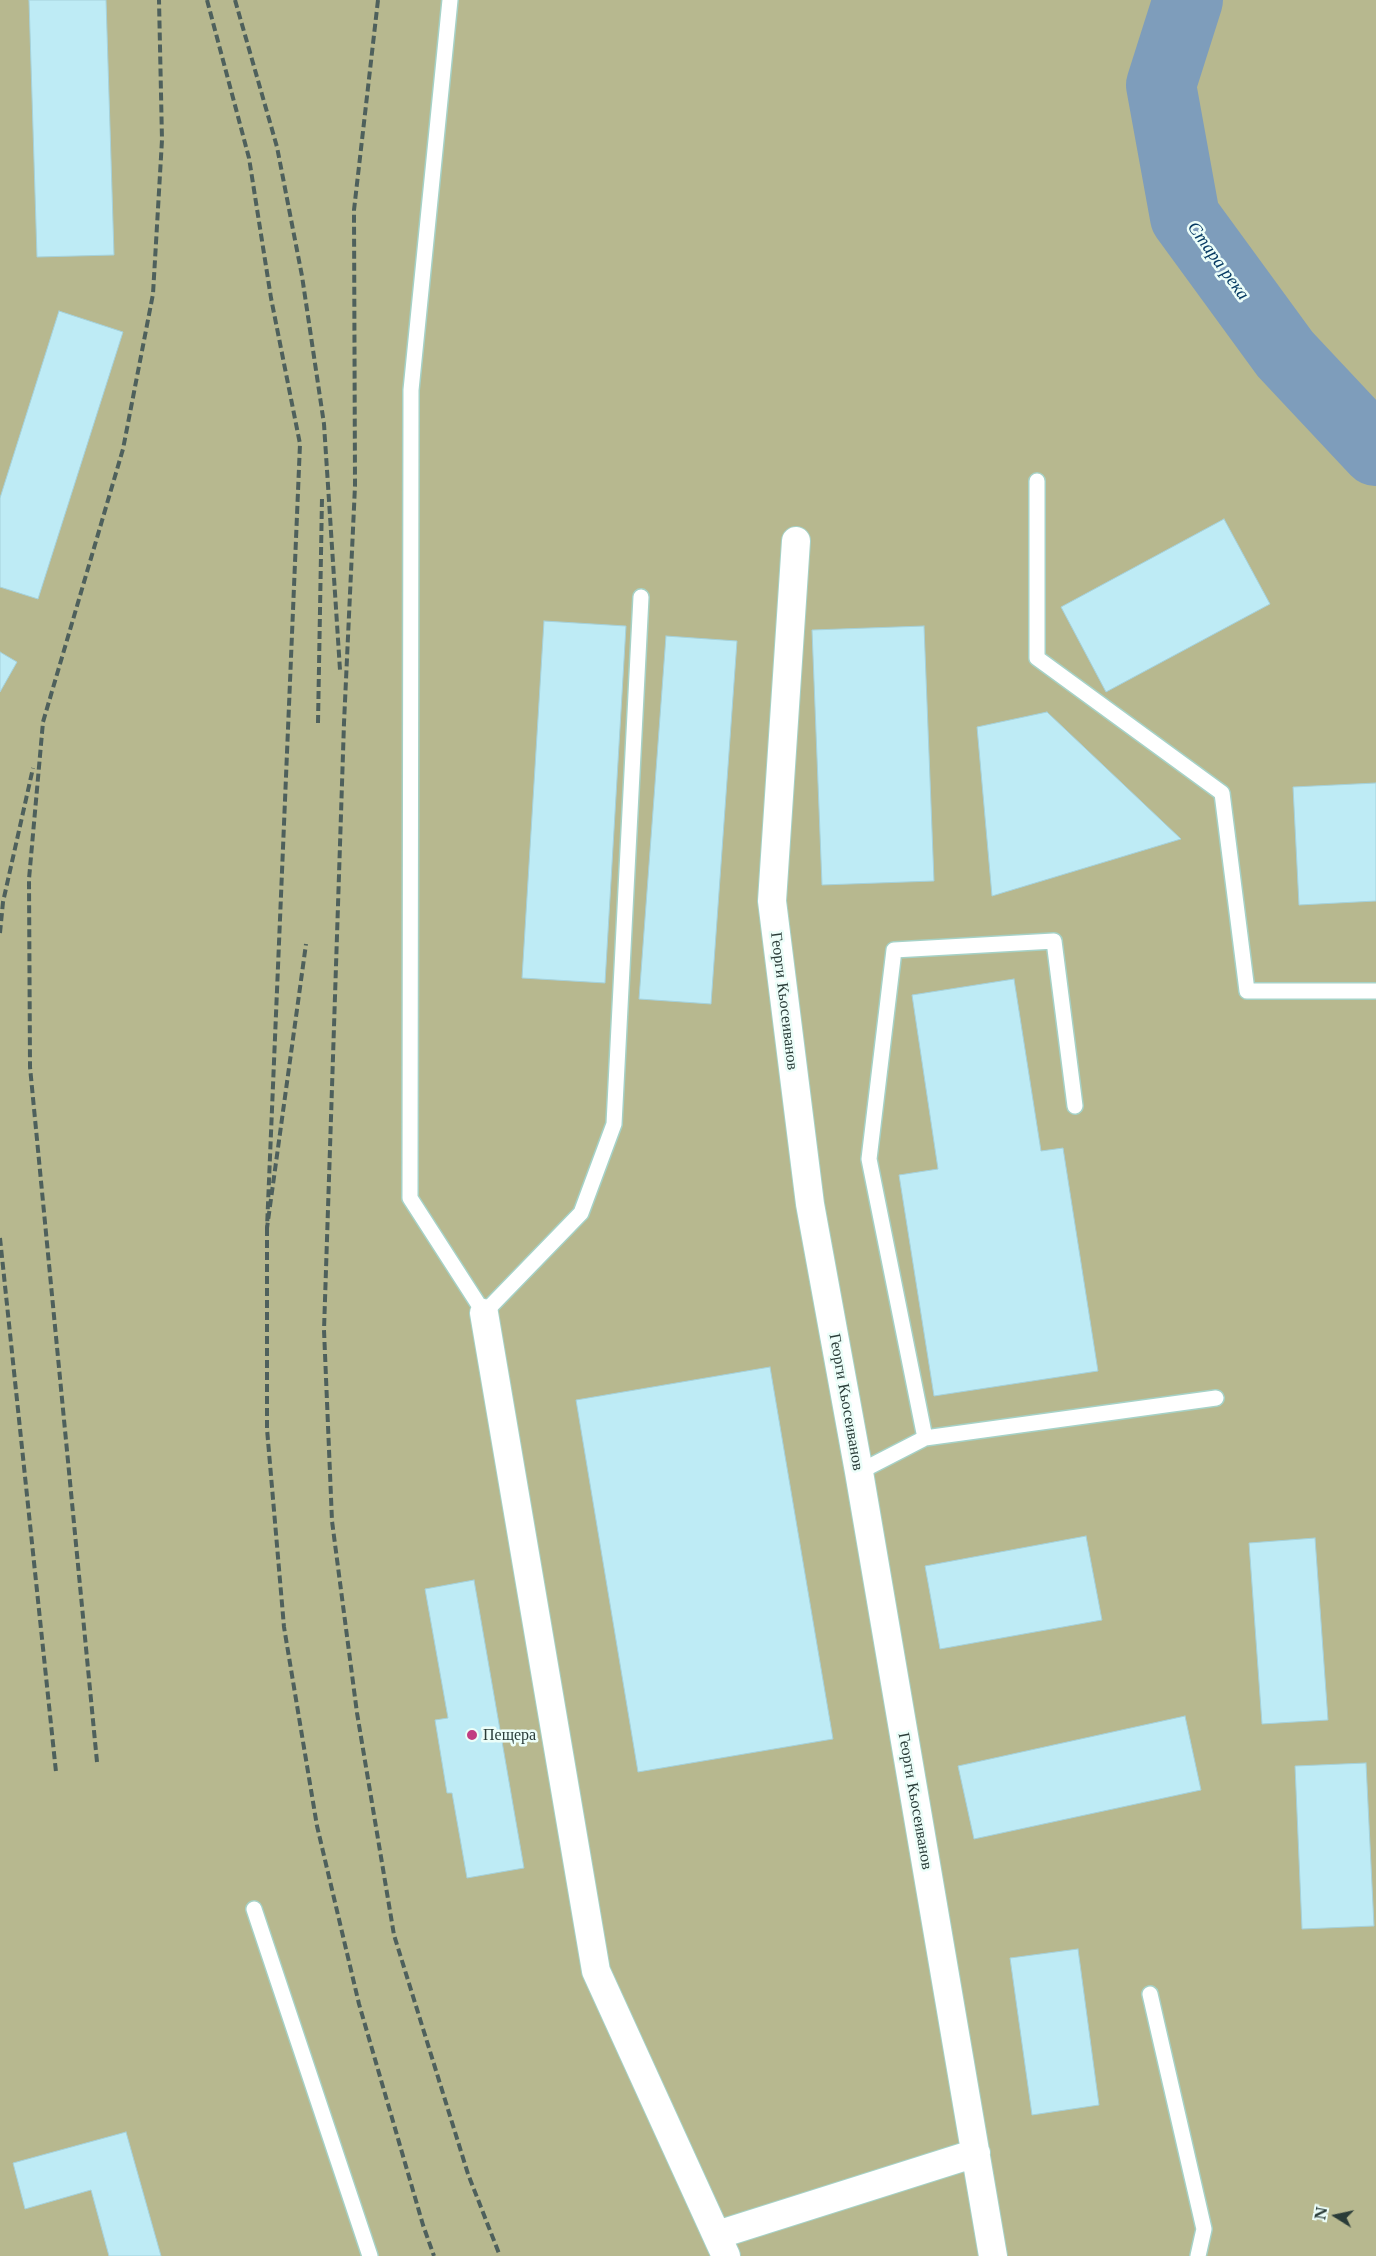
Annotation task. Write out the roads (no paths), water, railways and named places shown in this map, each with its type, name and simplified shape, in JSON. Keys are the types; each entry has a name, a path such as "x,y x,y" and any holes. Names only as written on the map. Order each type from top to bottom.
{"street":[{"name":"Георги Кьосеиванов","path":"796,541 772,901 810,1204 859,1472 994,2256"},
{"path":"484,1313 596,1971 721,2246 976,2153"}],"lane":[{"path":"450,0 411,390 410,1198 484,1313 581,1213 614,1124 641,597"},
{"path":"1037,481 1037,658 1222,793 1247,991 1376,991"},
{"path":"925,1438 870,1159 894,950 1054,941 1075,1106"},
{"path":"859,1472 925,1438 1216,1398"},
{"path":"254,1909 370,2256"},
{"path":"1150,1994 1204,2229 1198,2256"}],"waterway":[{"name":"Стара река","path":"1188,0 1161,85 1185,217 1285,354 1376,451"}],"railway":[{"path":"97,1762 30,1067 29,879 43,722 123,449 153,294 162,140 159,0"},
{"path":"207,0 249,158 271,298 300,444 267,1228 306,944"},
{"path":"235,0 277,147 302,276 324,424 340,670"},
{"path":"378,0 354,210 355,486 344,723 324,1330 332,1521 357,1713 394,1935 468,2174 500,2256"},
{"path":"318,723 322,498"},
{"path":"0,933 3,902 33,768"},
{"path":"267,1228 267,1429 284,1627 317,1826 359,2004 423,2225 434,2256"},
{"path":"0,1238 56,1772"}],"place":[{"name":"Пещера","path":"472,1735"}]}
